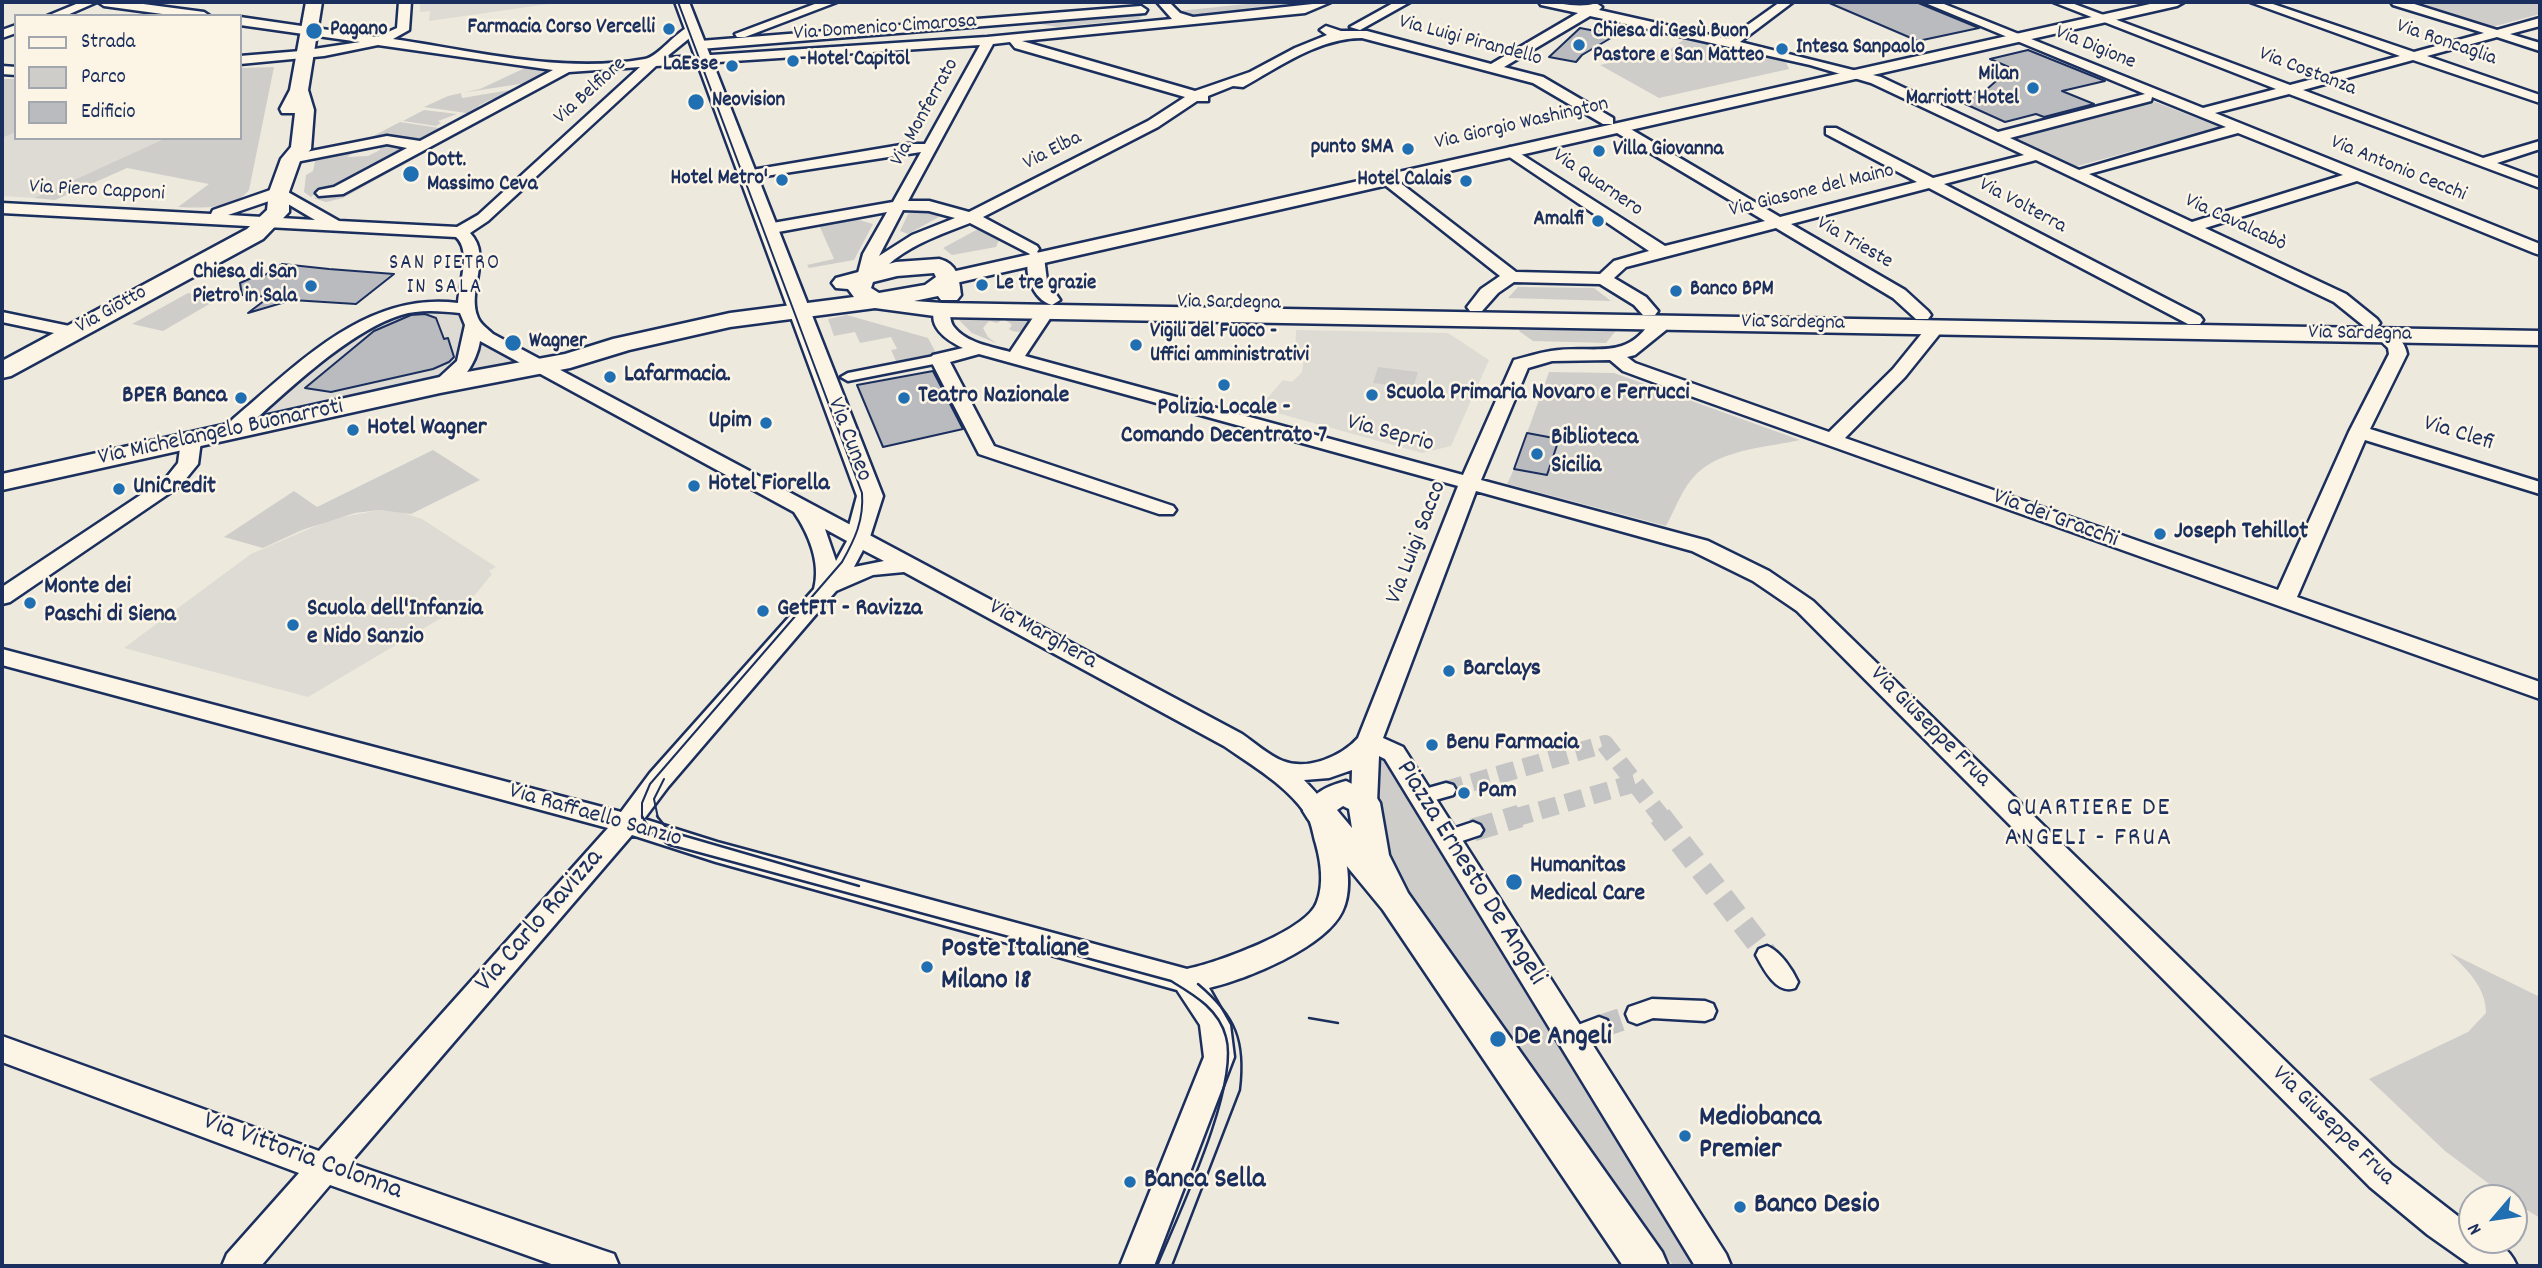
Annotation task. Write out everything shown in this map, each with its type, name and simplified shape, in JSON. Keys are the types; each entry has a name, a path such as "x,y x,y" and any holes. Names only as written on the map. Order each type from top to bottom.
{"main road":[{"path":"259,222 278,212 279,192 292,159 301,149 305,110 299,90 308,31 305,9"},
{"name":"Via Giotto","path":"2,371 221,249 255,234 259,222"},
{"name":"Via Michelangelo Buonarroti","path":"2,482 867,289 896,269 939,279"},
{"path":"867,289 900,306 939,279"},
{"name":"Via Sardegna","path":"939,279 1049,306 2377,329 2540,326"},
{"name":"Via Sardegna","path":"2377,329 2540,338"}],"street":[{"path":"58,14 91,2"},
{"path":"104,2 190,14"},
{"path":"242,60 304,54 380,40 404,28 405,2"},
{"path":"682,2 701,53"},
{"path":"242,21 505,58 654,63 701,53 739,35 831,2"},
{"name":"Via Domenico Cimarosa","path":"1062,16 1073,6 1087,2"},
{"name":"Via Domenico Cimarosa","path":"701,53 988,41 1271,13 1311,8 1325,2"},
{"name":"Via Elba","path":"867,289 877,264 903,247 971,216 1153,124 1216,97 1333,29 1387,2"},
{"path":"1333,29 1355,30 1404,2"},
{"path":"1545,2 1731,43 1876,80 2036,156"},
{"path":"1493,68 1604,2"},
{"path":"1731,43 1787,2"},
{"name":"Via Digione","path":"1929,2 2152,97 2201,113"},
{"name":"Via Costanza","path":"2059,2 2540,184"},
{"name":"Via Giorgio Washington","path":"2096,16 2146,2"},
{"name":"Via Giorgio Washington","path":"939,279 1033,253 1381,175 2096,16 2177,2"},
{"name":"Via Roncaglia","path":"2258,2 2540,99"},
{"path":"2398,2 2540,47"},
{"name":"Via Domenico Cimarosa","path":"701,53 991,22 1010,14 1062,16 1165,5 1191,6"},
{"name":"Via Domenico Cimarosa","path":"1165,5 1176,16 1192,20"},
{"path":"257,23 305,9"},
{"name":"Via Domenico Cimarosa","path":"1271,13 1333,29"},
{"path":"1010,14 1014,38 1019,45 1195,96 1216,97"},
{"path":"988,41 973,32 991,22"},
{"path":"2201,113 2540,22"},
{"name":"Via Belfiore","path":"460,232 483,218 693,29"},
{"name":"Via Luigi Pirandello","path":"1355,30 1540,81 1613,124"},
{"path":"242,60 292,45 308,31"},
{"name":"Via Monferrato","path":"900,205 988,41"},
{"path":"619,51 671,47 701,53 718,65 729,95 719,101 797,305 834,383 970,352 977,348"},
{"path":"353,182 422,146 568,61"},
{"name":"Via Elba","path":"1153,124 1195,96 1249,76"},
{"path":"1996,137 2152,97"},
{"name":"Via Antonio Cecchi","path":"2201,113 2540,250"},
{"name":"Via Trieste","path":"1613,124 1899,295 1925,321"},
{"path":"2080,173 2239,128"},
{"name":"Via Volterra","path":"1831,131 2201,326"},
{"path":"292,159 387,140 422,146"},
{"path":"2484,162 2540,145"},
{"path":"746,175 907,148 931,148"},
{"name":"Via Quarnero","path":"1505,148 1662,252"},
{"name":"Via Giasone del Maino","path":"1604,279 1620,264 1662,252 2036,156"},
{"name":"Via Cavalcabò","path":"2036,156 2080,173 2340,298 2377,329"},
{"path":"1381,175 1512,277"},
{"path":"2190,228 2357,176"},
{"path":"191,217 241,208 279,192 336,226"},
{"path":"767,229 900,205 929,206 971,216 1033,253 1042,293 1049,306 1014,358 977,348 948,331 941,318 939,279 921,253 930,243 971,216"},
{"path":"867,289 871,254 900,205"},
{"name":"Via Piero Capponi","path":"2,208 191,217"},
{"path":"191,217 460,232 468,238 470,245 468,358 462,371 440,386"},
{"path":"191,217 209,223 218,230 223,238 221,249"},
{"path":"888,226 891,234 903,247 939,279"},
{"path":"1476,313 1481,298 1500,282 1512,277 1604,279 1634,297 1654,317 1657,330 1629,351 1614,355 1552,356 1520,364"},
{"path":"230,432 345,336 368,321 417,306 440,305 470,317"},
{"path":"2,317 73,332"},
{"name":"Via Marghera","path":"470,317 506,350 537,363 1233,740 1279,771"},
{"path":"1833,439 1899,373 1932,332 1925,321"},
{"path":"2284,601 2359,432 2398,354 2397,346 2377,329"},
{"name":"Via dei Gracchi","path":"1614,355 1629,367 2540,691"},
{"name":"Via Seprio","path":"1014,358 1470,482"},
{"path":"939,359 986,450 1166,510"},
{"name":"Via Luigi Sacco","path":"1369,743 1470,482 1520,364"},
{"name":"Via Cuneo","path":"834,383 822,404 845,472 863,482 870,496 859,537"},
{"name":"Via Clefi","path":"2359,432 2540,488"},
{"path":"2,597 173,482 188,464 191,441"},
{"name":"Via Giuseppe Frua","path":"1470,482 1700,546 1762,576 1805,606 2381,1176 2500,1266"},
{"path":"801,507 811,521 824,558 828,580 824,591"},
{"name":"Via Carlo Ravizza","path":"239,1266 627,823 659,779 824,591 846,563 859,537"},
{"path":"824,591 843,579 869,569 911,565"},
{"name":"Via Raffaello Sanzio","path":"2,657 627,823 716,852 1187,981"},
{"name":"Piazza Ernesto De Angeli","path":"1279,771 1316,771 1345,764 1358,757 1369,743"},
{"name":"Piazza Ernesto De Angeli","path":"1369,743 1394,752 1434,793 1460,834 1570,1038 1714,1266"},
{"name":"Piazza Ernesto De Angeli","path":"1369,743 1365,762 1364,803 1373,855 1395,901"},
{"name":"Piazza Ernesto De Angeli","path":"1279,771 1319,811 1395,901 1633,1258"},
{"path":"1319,811 1323,803 1333,796 1346,793 1364,803"},
{"name":"Piazza Ernesto De Angeli","path":"1187,981 1212,976 1270,953 1311,929 1330,908 1335,876 1333,858 1319,811"},
{"path":"1766,955 1787,982"},
{"path":"1137,1266 1219,1057 1221,1037 1214,1019 1187,981"},
{"path":"1637,1014 1652,1008 1705,1011"},
{"path":"1570,1038 1600,1027"},
{"name":"Via Vittoria Colonna","path":"2,1049 602,1266"}],"shaded area":[{"path":"420,2 563,2 429,21 430,11 420,12"},
{"path":"14,133 14,140 162,140 34,198 2,196 2,138"},
{"path":"451,305 474,325 545,366 230,432 368,319"},
{"name":"Scuola Primaria Novaro e Ferrucci","path":"1296,330 1448,333 1489,360 1451,446 1422,453 1259,408 1283,380 1292,382 1302,372 1304,357 1295,356"},
{"name":"Scuola dell'Infanzia e Nido Sanzio","path":"380,510 398,511 422,519 496,567 489,571 492,574 470,601 308,697 124,648 251,554 332,519"}],"green space":[{"path":"1266,2 1318,2 1198,17 1178,11"},
{"path":"2411,2 2540,2 2540,14 2492,27"},
{"path":"1145,13 1139,19 1057,27 1028,22"},
{"path":"1686,38 1785,60 1789,69 1659,98 1600,65 1669,50"},
{"path":"274,67 249,190 242,197 216,206 178,207 209,184 127,168 55,200 34,198 162,140 242,140 242,68"},
{"path":"527,67 547,71 533,82 463,93 480,89"},
{"path":"2,79 14,79 14,133 2,138"},
{"path":"548,79 556,80 343,198 326,202 313,198 341,193"},
{"path":"522,88 500,100 492,99 478,106 484,108 473,114 424,107 461,93 462,98"},
{"path":"2155,102 2220,127 2074,167 2015,139"},
{"path":"424,110 457,114 438,121 441,123 436,126 403,121"},
{"path":"400,122 446,129 415,141 360,143"},
{"path":"380,142 415,146 405,152 396,151 372,164 378,166 369,165 354,174 361,176 350,182 324,187 311,197 304,192 306,175 313,171 315,161 359,149 347,157 368,156 380,150"},
{"path":"913,210 938,214 939,217 908,234 900,231 909,212"},
{"path":"856,219 873,224 854,260 809,268 807,265 834,259 819,225"},
{"path":"978,229 999,240 996,247 952,255 943,248"},
{"path":"1518,287 1594,288 1611,301 1508,298"},
{"path":"188,293 218,299 163,331 132,324"},
{"path":"847,315 928,338 936,353 896,361 891,350 897,349 891,337 860,343 855,332 834,336 828,319"},
{"path":"1003,319 997,323 989,321 983,328 988,337 996,343 972,333 959,320"},
{"path":"1004,319 1033,319 1028,330 1018,332 1009,329 1012,325"},
{"path":"1521,327 1618,328 1606,343 1533,341 1519,331"},
{"path":"1378,367 1418,372 1413,388 1373,383"},
{"path":"1549,372 1614,373 1800,440 1735,453 1711,463 1690,482 1666,526 1507,484 1514,469 1547,475 1559,440 1527,433"},
{"path":"433,450 480,480 411,514 380,510 355,513 302,530 263,548 224,537 294,491 317,507"},
{"path":"1379,757 1396,769 1703,1266 1674,1266 1651,1239 1404,890 1384,851 1372,787"},
{"path":"2450,953 2540,997 2540,1218 2528,1211 2528,1184 2489,1184 2445,1151 2369,1079 2468,1032 2486,1013 2483,995 2469,973"}],"building":[{"path":"1827,2 1916,2 1979,28 1918,41"},
{"name":"Chiesa di Gesù Buon Pastore e San Matteo","path":"1580,28 1616,35 1582,55 1576,62 1549,57"},
{"name":"Milan Marriott Hotel","path":"2028,50 2105,81 2062,91 2094,104 2044,117 2036,114 2005,122 1952,98 1987,89 2011,68 1990,59"},
{"name":"Chiesa di San Pietro in Sala","path":"282,264 394,274 356,304 292,300 248,313 269,297 242,295 240,283 265,275"},
{"path":"425,314 436,318 444,339 448,338 454,357 449,362 433,369 331,392 305,388 374,331 411,315"},
{"name":"Teatro Nazionale","path":"933,371 963,429 883,447 857,385"},
{"name":"Biblioteca Sicilia","path":"1527,433 1559,439 1547,475 1514,469"}],"tunnel":[{"path":"1446,790 1605,744 1662,818"},
{"path":"1514,818 1635,783"},
{"path":"1473,830 1520,816"},
{"path":"1660,816 1767,955"},
{"path":"1599,1027 1637,1014"}],"tram line":[{"path":"642,816 642,803 650,784 842,562 858,529 862,512 862,493 678,2"},
{"path":"658,817 654,799 664,779"},
{"path":"642,816 652,834 669,845 1171,981 1204,1004 1218,1018 1226,1037 1228,1059 1224,1086 1205,1151 1157,1266"},
{"path":"658,817 669,831 859,886"},
{"path":"1172,1266 1240,1090 1241,1057 1236,1031 1221,1007 1198,984"},
{"path":"1309,1018 1338,1023"}],"place":[{"name":"Farmacia Corso Vercelli","path":"669,29"},
{"name":"Pagano","path":"314,31"},
{"name":"Chiesa di Gesù Buon Pastore e San Matteo","path":"1579,45"},
{"name":"Intesa Sanpaolo","path":"1782,49"},
{"name":"Hotel Capitol","path":"793,61"},
{"name":"LaEsse","path":"732,66"},
{"name":"Milan Marriott Hotel","path":"2033,88"},
{"name":"Neovision","path":"696,102"},
{"name":"punto SMA","path":"1408,149"},
{"name":"Villa Giovanna","path":"1599,151"},
{"name":"Dott. Massimo Ceva","path":"411,174"},
{"name":"Hotel Metro'","path":"782,180"},
{"name":"Hotel Calais","path":"1466,181"},
{"name":"Amalfi","path":"1598,221"},
{"name":"Le tre grazie","path":"982,285"},
{"name":"Chiesa di San Pietro in Sala","path":"311,286"},
{"name":"Banco BPM","path":"1676,291"},
{"name":"Wagner","path":"513,343"},
{"name":"Vigili del Fuoco - Uffici amministrativi","path":"1136,345"},
{"name":"Lafarmacia.","path":"610,377"},
{"name":"Polizia Locale - Comando Decentrato 7","path":"1224,385"},
{"name":"Scuola Primaria Novaro e Ferrucci","path":"1372,395"},
{"name":"BPER Banca","path":"241,398"},
{"name":"Teatro Nazionale","path":"904,398"},
{"name":"Upim","path":"766,423"},
{"name":"Hotel Wagner","path":"353,430"},
{"name":"Biblioteca Sicilia","path":"1537,454"},
{"name":"Hotel Fiorella","path":"694,486"},
{"name":"UniCredit","path":"119,489"},
{"name":"Joseph Tehillot","path":"2160,534"},
{"name":"Monte dei Paschi di Siena","path":"30,603"},
{"name":"GetFIT - Ravizza","path":"763,611"},
{"name":"Scuola dell'Infanzia e Nido Sanzio","path":"293,625"},
{"name":"Barclays","path":"1449,671"},
{"name":"Benu Farmacia","path":"1432,745"},
{"name":"Pam","path":"1464,793"},
{"name":"Humanitas Medical Care","path":"1514,882"},
{"name":"Poste Italiane Milano 18","path":"927,967"},
{"name":"De Angeli","path":"1498,1039"},
{"name":"Mediobanca Premier","path":"1685,1136"},
{"name":"Banca Sella","path":"1130,1182"},
{"name":"Banco Desio","path":"1740,1207"}],"district":[{"name":"SAN PIETRO IN SALA","path":"445,277"},
{"name":"QUARTIERE DE ANGELI - FRUA","path":"2089,825"}]}
